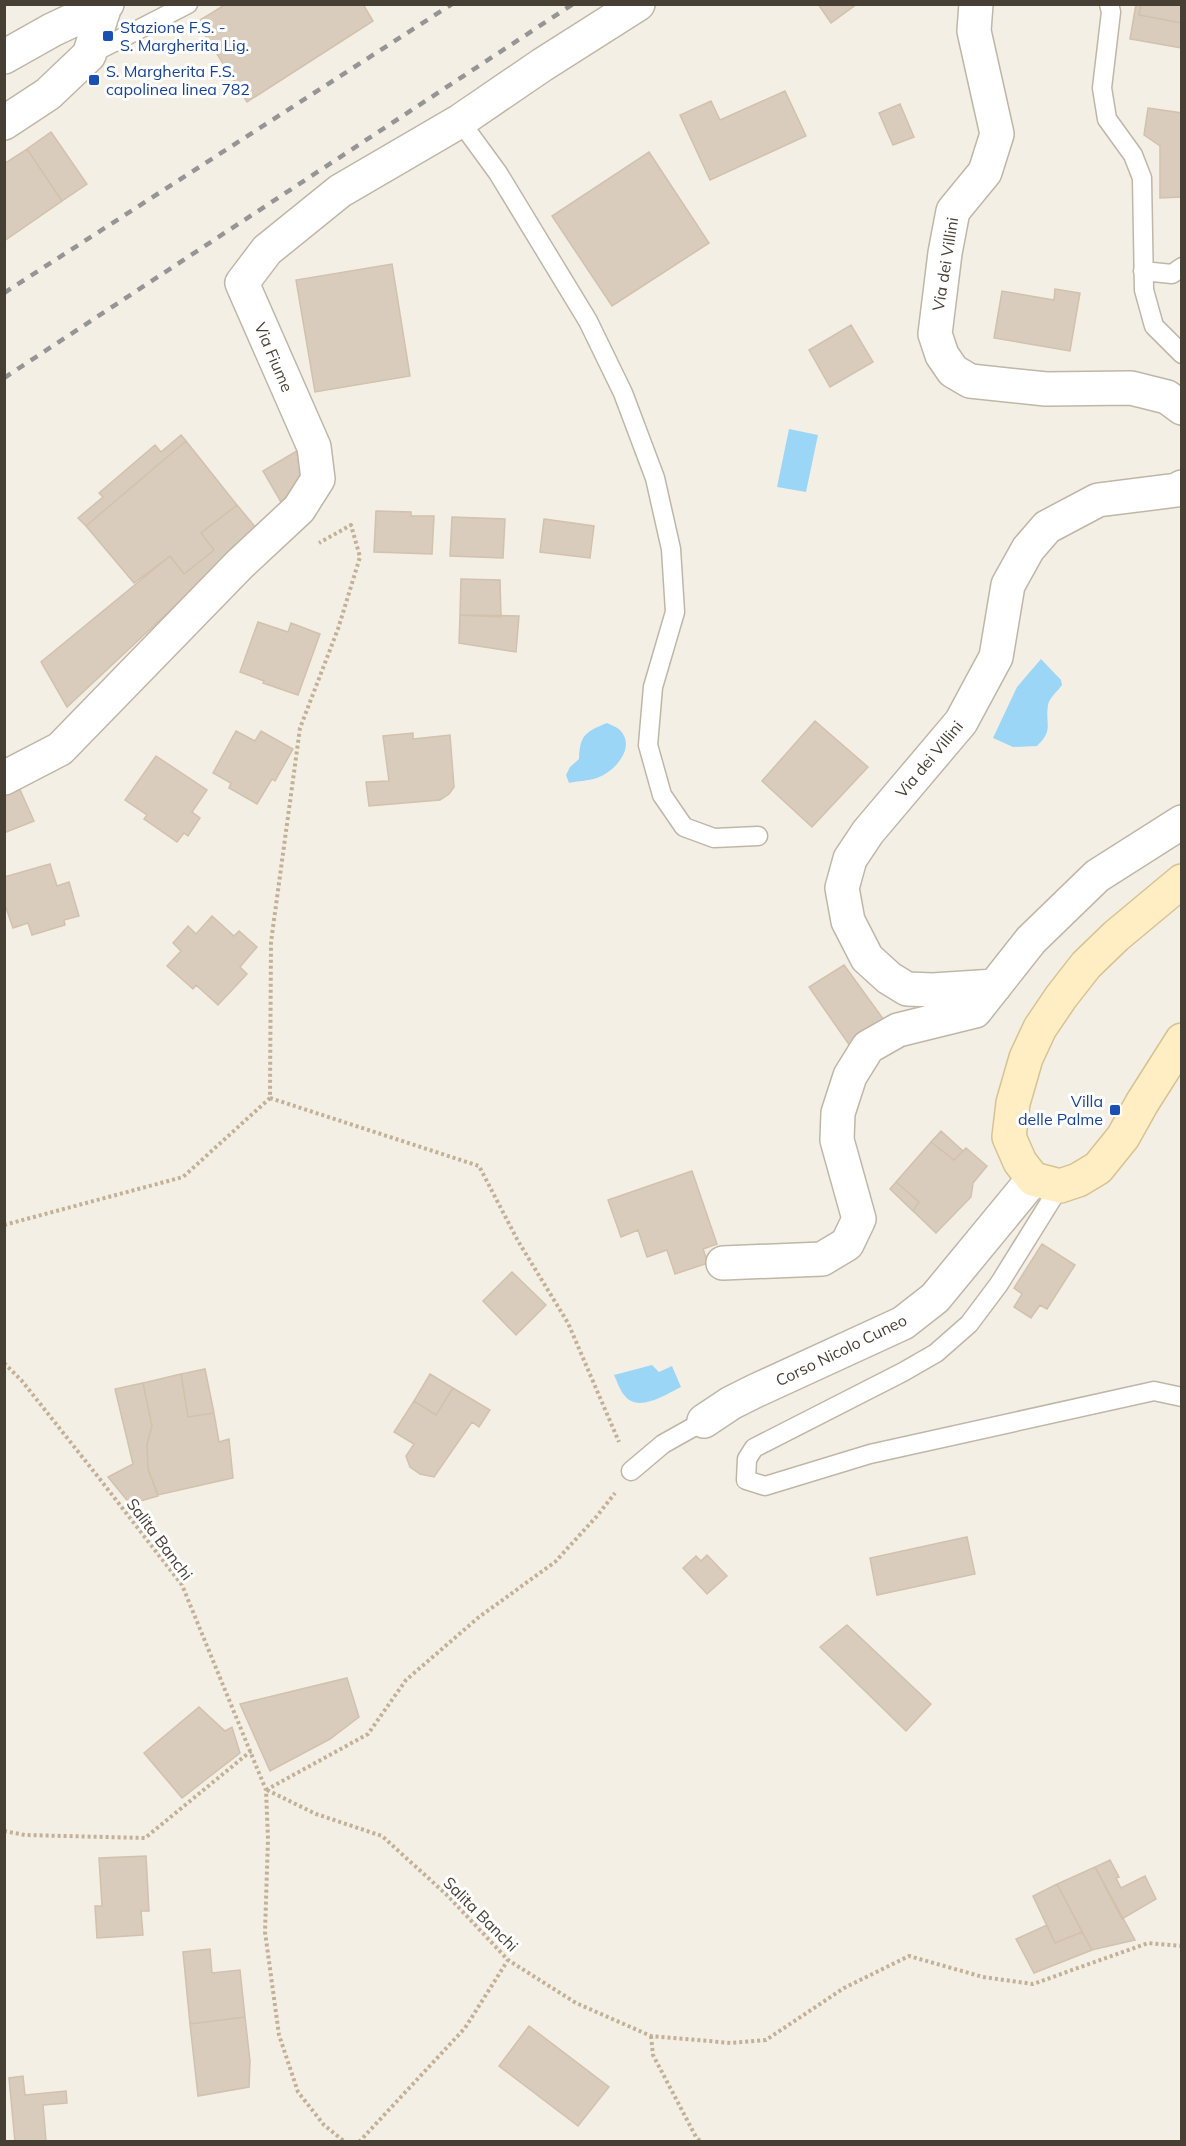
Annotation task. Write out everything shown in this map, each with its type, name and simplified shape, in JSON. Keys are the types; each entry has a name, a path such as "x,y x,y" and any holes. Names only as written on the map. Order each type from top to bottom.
{"main road":[{"path":"1047,1182 1020,1162 1009,1137 1013,1103 1026,1058 1040,1028 1086,965 1116,936 1182,881"},
{"name":"Corso Nicolo Cuneo","path":"1047,1182 1078,1180 1098,1168 1123,1137 1182,1040"}],"street":[{"name":"Via Fiume","path":"4,778 60,749 240,564 299,509 318,479 314,447 242,283 267,250 340,191 460,121 638,4"},
{"name":"Via dei Villini","path":"976,4 974,31 998,134 985,172 953,211 945,253 935,334 942,356 953,371 970,381 1046,389 1131,388 1167,398 1182,408"},
{"path":"4,123 48,94 89,55 106,5"},
{"path":"4,57 52,30 106,5"},
{"name":"Via dei Villini","path":"995,986 933,990 907,989 889,978 867,958 848,921 842,888 850,859 868,832 961,722 996,657 1008,585 1028,549 1047,527 1098,500 1177,490 1182,487"},
{"path":"723,1263 822,1259 848,1244 859,1219 837,1140 838,1113 850,1076 868,1047 898,1030 975,1011 1031,940 1097,876 1182,822"},
{"name":"Corso Nicolo Cuneo","path":"705,1421 731,1403 755,1391 903,1323 935,1298 1047,1182"}],"lane":[{"path":"89,55 188,4"},
{"path":"1109,4 1111,12 1102,88 1107,118 1133,154 1142,178 1144,290 1154,326 1182,354"},
{"path":"460,121 498,173 588,321 623,393 655,478 671,549 675,612 652,687 648,745 662,795 684,827 714,838 758,836"},
{"path":"1143,271 1172,274 1182,267"},
{"path":"1047,1182 999,1284 969,1324 936,1353 911,1368 754,1448 747,1459 746,1480 765,1486 870,1454 1154,1391 1182,1397"},
{"path":"631,1471 663,1444 705,1421"}],"path":[{"path":"4,1225 183,1177 270,1098 271,942 300,728 338,629 360,557 351,525 313,547"},
{"path":"266,1790 368,1734 406,1680 479,1617 555,1562 597,1516 631,1471 568,1323 518,1241 479,1166 270,1098"},
{"name":"Salita Banchi","path":"4,1363 22,1381 182,1585 266,1790 268,1839 265,1932 279,2035 298,2092 324,2125 345,2142"},
{"path":"4,1831 25,1834 145,1838 251,1751"},
{"name":"Salita Banchi","path":"266,1790 316,1814 382,1836 447,1895 508,1960 576,2003 651,2036 731,2043 766,2040 844,1988 909,1956 983,1977 1034,1984 1148,1943 1182,1946"},
{"path":"359,2142 465,2028 508,1960"},
{"path":"651,2036 653,2055 696,2137 701,2142"}],"water":[{"path":"789,429 818,435 806,492 777,487"},
{"path":"1041,659 1061,680 1062,685 1049,702 1048,727 1045,736 1037,746 1013,747 993,738 1017,687"},
{"path":"607,723 619,729 625,737 625,752 616,765 604,775 569,783 566,775 570,767 579,759 582,739 593,729"},
{"path":"652,1365 659,1372 672,1366 681,1387 653,1400 637,1403 631,1401 625,1396 614,1375"}],"building":[{"path":"226,4 363,4 373,21 247,102 197,22"},
{"path":"818,4 857,4 831,23"},
{"path":"1136,4 1141,4 1139,15 1182,23 1182,48 1130,39"},
{"path":"1141,4 1182,4 1182,23 1139,15"},
{"path":"785,91 806,136 710,180 680,115 711,101 720,120"},
{"path":"900,104 914,137 893,145 879,113"},
{"path":"1148,108 1182,113 1182,197 1160,198 1160,146 1144,135"},
{"path":"51,132 87,184 62,201 27,149"},
{"path":"27,149 62,201 4,241 4,164"},
{"path":"649,152 709,243 612,306 552,216"},
{"path":"392,264 410,376 315,392 296,280"},
{"path":"1055,289 1080,293 1070,351 994,338 1002,291 1054,300"},
{"path":"851,325 873,362 830,387 809,350"},
{"path":"181,435 186,441 86,526 78,518 103,497 99,493 155,445 161,452"},
{"path":"186,441 237,505 201,533 214,550 184,574 170,556 134,583 86,526"},
{"path":"305,446 316,468 281,502 263,471"},
{"path":"237,505 257,529 67,707 41,662 170,556 184,574 214,550 201,533"},
{"path":"376,511 411,512 411,516 434,516 432,554 374,552"},
{"path":"452,517 505,519 503,558 450,556"},
{"path":"544,519 594,526 590,558 540,552"},
{"path":"461,579 500,580 501,617 460,615"},
{"path":"460,615 519,616 516,652 459,643"},
{"path":"258,622 288,632 291,623 320,634 298,695 240,672"},
{"path":"815,721 868,767 812,827 762,781"},
{"path":"236,731 255,741 261,731 293,749 275,781 272,779 257,804 229,788 231,783 213,773"},
{"path":"413,733 413,739 450,735 454,787 440,800 369,806 366,782 389,781 383,736"},
{"path":"156,756 207,790 192,812 200,818 188,836 184,833 177,842 144,819 147,815 125,800"},
{"path":"17,783 34,821 4,833 4,788"},
{"path":"50,864 57,886 69,882 79,916 64,920 65,925 32,935 28,923 13,928 4,902 4,877"},
{"path":"212,916 234,936 239,931 257,947 240,967 247,974 218,1005 196,985 193,989 167,966 181,951 173,943 188,926 196,934"},
{"path":"844,965 884,1020 850,1046 809,987"},
{"path":"941,1131 963,1151 954,1160 931,1142"},
{"path":"931,1142 954,1160 966,1148 987,1166 973,1183 971,1197 936,1233 913,1211 919,1202 896,1182"},
{"path":"692,1171 717,1244 703,1249 708,1263 675,1274 667,1250 647,1257 638,1230 621,1237 608,1200"},
{"path":"896,1182 919,1202 913,1211 890,1189"},
{"path":"1042,1244 1075,1265 1047,1309 1040,1305 1031,1318 1014,1307 1022,1294 1014,1288"},
{"path":"512,1272 546,1305 516,1335 483,1301"},
{"path":"205,1369 214,1413 188,1417 181,1374"},
{"path":"181,1374 188,1417 214,1413 219,1442 229,1439 233,1478 158,1495 148,1469 147,1444 152,1426 143,1383"},
{"path":"430,1374 453,1388 436,1415 414,1401"},
{"path":"143,1383 152,1426 147,1444 148,1469 158,1496 130,1504 108,1477 133,1464 115,1389"},
{"path":"453,1388 490,1410 479,1427 472,1422 434,1477 420,1474 410,1467 406,1456 414,1444 394,1432 414,1401 436,1415"},
{"path":"967,1537 975,1574 877,1595 870,1558"},
{"path":"707,1555 727,1576 707,1594 683,1568 696,1556 701,1561"},
{"path":"847,1625 931,1704 906,1731 820,1647"},
{"path":"347,1678 359,1717 330,1739 270,1771 240,1704"},
{"path":"199,1707 225,1731 232,1727 240,1753 182,1798 144,1753"},
{"path":"146,1856 149,1911 141,1911 143,1935 97,1938 95,1906 102,1906 99,1858"},
{"path":"1110,1860 1119,1877 1116,1878 1121,1888 1145,1876 1156,1899 1122,1919 1095,1867"},
{"path":"1095,1867 1135,1940 1092,1950 1057,1884"},
{"path":"1057,1884 1082,1932 1055,1943 1033,1896"},
{"path":"1047,1925 1055,1943 1082,1932 1092,1950 1034,1973 1016,1939"},
{"path":"210,1949 212,1973 240,1970 245,2017 190,2024 183,1952"},
{"path":"245,2017 250,2061 249,2087 198,2096 190,2024"},
{"path":"529,2026 609,2087 578,2126 499,2066"},
{"path":"23,2076 25,2095 66,2091 67,2103 43,2105 46,2141 15,2142 9,2078"}],"railway":[{"path":"4,293 452,4"},
{"path":"4,378 573,4"}],"place":[{"name":"Stazione F.S. - S. Margherita Lig.","path":"108,36"},
{"name":"S. Margherita F.S. capolinea linea 782","path":"94,80"},
{"name":"Villa delle Palme","path":"1115,1110"}]}
